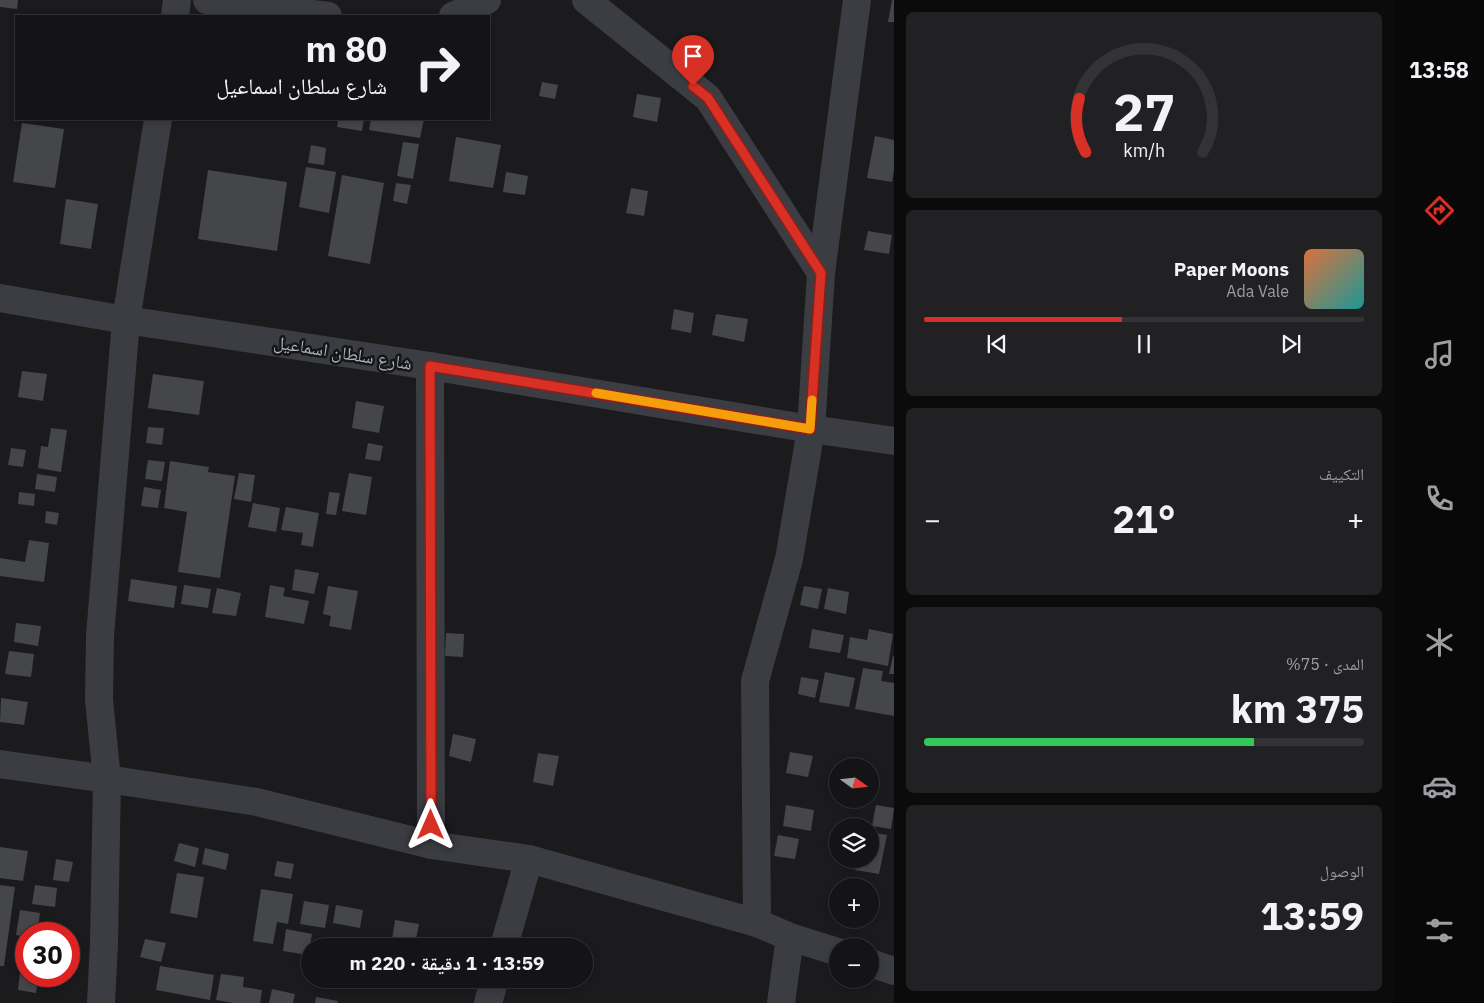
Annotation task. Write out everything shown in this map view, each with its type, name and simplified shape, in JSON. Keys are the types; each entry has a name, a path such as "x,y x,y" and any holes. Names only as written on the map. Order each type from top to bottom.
{"street":[{"path":"174,15 177,0"},
{"path":"207,0 320,15"},
{"path":"455,15 487,0"},
{"path":"586,0 708,98 821,273"},
{"path":"757,923 755,682 789,559 810,429 821,273 857,0"},
{"path":"102,1003 107,779 98,700 100,636 126,320 158,120"},
{"name":"شارع سلطان اسماعيل","path":"0,298 126,320 430,366 810,429 894,441"},
{"path":"430,366 431,845"},
{"path":"0,764 257,802 431,845 528,859 757,923 790,937 829,949"},
{"path":"506,938 528,859"},
{"path":"781,1003 790,937"},
{"path":"879,966 894,971"},
{"path":"488,1003 492,988"}],"building":[{"path":"0,0 18,0 17,9 0,7"},
{"path":"892,0 894,0 894,22 888,22"},
{"path":"542,82 558,85 555,99 539,96"},
{"path":"637,94 661,98 657,122 633,117"},
{"path":"338,120 364,120 362,131 337,127"},
{"path":"371,120 424,120 420,138 369,130"},
{"path":"22,123 64,129 55,188 13,182"},
{"path":"875,136 894,140 892,182 867,178"},
{"path":"456,137 501,145 493,188 449,181"},
{"path":"403,142 419,144 413,179 397,176"},
{"path":"311,145 326,148 324,165 308,163"},
{"path":"306,167 336,172 329,213 299,207"},
{"path":"208,170 287,182 277,251 198,239"},
{"path":"506,172 528,176 525,195 503,192"},
{"path":"342,175 384,183 370,264 328,256"},
{"path":"396,183 411,185 407,204 393,201"},
{"path":"631,188 648,191 644,216 626,213"},
{"path":"66,199 98,204 91,249 60,244"},
{"path":"868,231 892,235 889,254 864,250"},
{"path":"674,309 694,313 691,333 671,329"},
{"path":"716,314 748,319 744,342 712,335"},
{"path":"22,371 47,374 43,401 18,397"},
{"path":"153,374 204,381 199,415 148,408"},
{"path":"356,401 384,406 379,433 352,428"},
{"path":"148,427 164,428 162,445 146,443"},
{"path":"51,428 67,430 61,472 38,468 41,446 48,447"},
{"path":"368,443 383,446 380,461 365,459"},
{"path":"11,448 26,450 23,467 8,465"},
{"path":"148,460 165,462 162,481 145,479"},
{"path":"170,461 209,467 208,472 235,476 220,578 178,572 187,512 164,508"},
{"path":"239,473 255,475 251,502 234,499"},
{"path":"349,473 372,477 366,515 342,511"},
{"path":"37,474 57,477 55,492 35,489"},
{"path":"144,487 161,490 158,508 141,506"},
{"path":"19,492 35,494 34,506 18,504"},
{"path":"329,492 340,493 336,515 326,514"},
{"path":"253,503 280,508 276,532 248,527"},
{"path":"286,507 319,513 313,547 301,545 303,533 281,530"},
{"path":"46,511 59,513 57,525 45,523"},
{"path":"29,540 49,543 44,582 0,576 0,558 25,562"},
{"path":"295,569 319,573 314,594 292,590"},
{"path":"131,579 177,586 174,608 128,601"},
{"path":"184,585 211,589 208,608 181,604"},
{"path":"270,585 285,588 283,596 309,601 304,624 265,617"},
{"path":"328,586 358,591 351,630 329,626 331,616 323,614"},
{"path":"804,586 822,589 818,609 800,605"},
{"path":"217,588 241,593 236,616 212,613"},
{"path":"828,588 849,592 846,614 824,609"},
{"path":"16,623 41,626 38,646 14,642"},
{"path":"812,629 844,635 840,653 809,648"},
{"path":"869,629 893,634 888,666 847,658 850,637 867,640"},
{"path":"446,633 464,634 463,657 445,656"},
{"path":"9,651 34,654 31,677 5,674"},
{"path":"893,656 894,674 889,674"},
{"path":"863,668 883,671 881,681 894,683 894,716 855,709"},
{"path":"825,672 855,678 849,707 819,702"},
{"path":"801,677 819,680 815,698 798,694"},
{"path":"1,698 28,702 24,725 0,722"},
{"path":"453,734 476,739 471,762 449,756"},
{"path":"790,752 813,756 808,777 786,773"},
{"path":"538,753 559,756 553,786 533,782"},
{"path":"786,805 814,810 811,831 783,826"},
{"path":"879,806 894,808 891,829 879,827 879,818 874,818 875,808 879,808"},
{"path":"879,834 887,835 879,874 855,870 855,868 879,868"},
{"path":"778,835 799,839 795,859 774,856"},
{"path":"179,843 199,848 195,867 174,861"},
{"path":"0,847 28,851 23,881 0,878"},
{"path":"205,848 229,854 226,870 202,864"},
{"path":"56,859 73,862 69,882 53,880"},
{"path":"277,861 294,864 291,879 274,876"},
{"path":"177,873 204,877 197,918 170,913"},
{"path":"0,885 15,887 4,966 0,966"},
{"path":"35,885 57,888 55,907 32,904"},
{"path":"261,889 293,894 288,924 277,922 273,944 253,941"},
{"path":"304,901 329,905 325,928 300,924"},
{"path":"336,905 363,910 360,928 333,923"},
{"path":"20,910 40,913 39,922 18,922"},
{"path":"395,920 419,924 416,938 392,938"},
{"path":"286,929 312,934 311,938 301,938 301,954 283,951"},
{"path":"145,939 166,943 161,962 140,957"},
{"path":"160,966 214,975 210,1000 156,990"},
{"path":"221,974 244,977 243,987 262,990 260,1003 234,1003 216,1000"},
{"path":"18,987 37,987 36,993 18,990"},
{"path":"272,989 295,994 293,1003 269,1003"},
{"path":"316,997 338,1001 337,1003 315,1003"}],"slow traffic":[{"path":"596,393 810,429 812,400"}],"route":[{"path":"431,825 430,366 810,429 821,273 708,98 693,86"}]}
